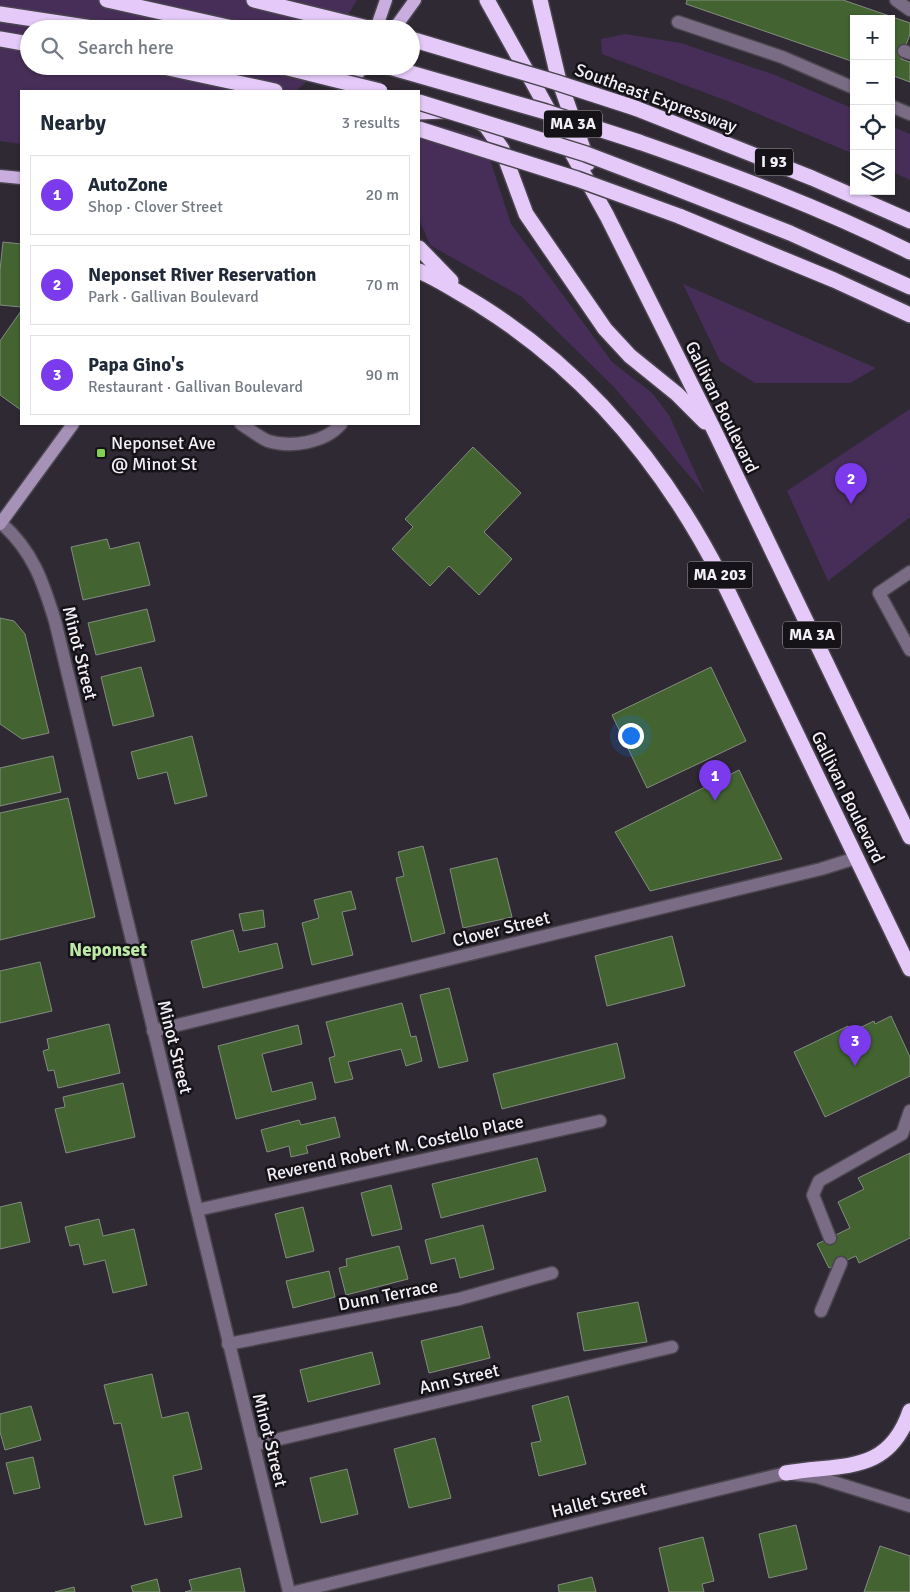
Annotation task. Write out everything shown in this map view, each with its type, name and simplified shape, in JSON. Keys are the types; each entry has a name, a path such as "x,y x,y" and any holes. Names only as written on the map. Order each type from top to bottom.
{"highway":[{"path":"107,0 197,20"},
{"path":"254,0 335,20"},
{"name":"Gallivan Boulevard","path":"487,0 608,216 715,432 910,837"},
{"name":"MA 3A","path":"540,0 569,111 608,216"},
{"path":"0,14 39,20"},
{"path":"0,40 20,43"},
{"name":"Southeast Expressway","path":"420,43 555,82 635,108 803,174 910,221"},
{"path":"201,75 270,90"},
{"path":"316,75 376,90"},
{"name":"I 93","path":"417,75 546,112 722,171 910,252"},
{"path":"420,102 586,154 790,233 910,287"},
{"path":"420,112 434,110 462,113 486,126 502,149 526,214 605,329 630,356 677,394 715,432"},
{"path":"420,128 578,179 679,216 834,280 910,315"},
{"path":"420,249 471,300"},
{"name":"Gallivan Boulevard","path":"420,272 516,328 565,368 631,436 669,486 696,529 721,577 910,969"},
{"path":"786,1472 856,1464 870,1460 894,1444 910,1411"}],"main road":[{"path":"379,20 386,0"},
{"path":"401,20 415,0"},
{"path":"345,90 353,75"},
{"path":"345,90 357,75"},
{"path":"0,176 20,178"},
{"path":"0,523 72,425"}],"street":[{"path":"896,0 910,10"},
{"path":"678,22 782,57 850,86"},
{"path":"895,108 910,114"},
{"path":"243,425 268,440 302,444 336,430 340,425"},
{"name":"Minot Street","path":"0,523 25,548 34,562 55,621 289,1592"},
{"path":"910,572 879,593 910,650"},
{"name":"Clover Street","path":"153,1031 821,869 856,858"},
{"path":"830,1238 813,1195 819,1181 902,1134 910,1111"},
{"name":"Reverend Robert M. Costello Place","path":"197,1210 600,1121"},
{"path":"822,1310 841,1263"},
{"name":"Dunn Terrace","path":"228,1344 459,1300 552,1273"},
{"name":"Ann Street","path":"254,1445 672,1347"},
{"name":"Hallet Street","path":"295,1592 786,1472 817,1477 910,1506"}],"shaded area":[{"path":"0,0 357,0 345,20 20,20 20,75 314,75 297,90 20,90 20,144 0,141"},
{"path":"625,34 681,43 775,75 850,107 850,152 730,102 602,54 601,39"},
{"path":"420,120 483,138 511,224 612,362 652,393 669,415 705,494 614,387 522,297 430,245 420,221"},
{"path":"895,128 910,134 910,180 895,173"},
{"path":"683,284 876,368 850,383 755,383 720,361"},
{"path":"910,409 910,517 828,581 787,491"}],"building":[{"path":"687,0 843,0 887,15 850,15 850,61 686,4"},
{"path":"895,18 910,23 910,34 901,59 910,62 910,82 895,76"},
{"path":"3,242 20,244 20,307 0,305 0,270"},
{"path":"20,312 20,409 0,395 0,341"},
{"path":"473,447 521,493 484,532 512,559 479,595 449,566 430,586 392,549 413,527 405,519"},
{"path":"107,539 110,549 139,542 150,585 83,600 71,547"},
{"path":"147,609 155,641 96,655 88,623"},
{"path":"0,618 14,621 25,634 49,733 22,739 0,724"},
{"path":"141,667 154,716 113,726 101,677"},
{"path":"711,667 746,741 647,788 612,715"},
{"path":"192,736 207,796 175,804 167,772 138,779 131,752"},
{"path":"53,756 61,792 0,806 0,768"},
{"path":"739,770 782,859 650,891 615,832"},
{"path":"68,798 95,917 0,940 0,813"},
{"path":"423,846 445,933 412,942 396,878 404,876 398,852"},
{"path":"497,858 512,917 463,928 450,869"},
{"path":"351,891 356,909 342,912 353,955 312,965 302,923 319,918 314,900"},
{"path":"263,910 265,927 243,931 239,914"},
{"path":"233,930 239,952 277,943 283,968 203,988 191,941"},
{"path":"672,936 685,986 607,1006 595,956"},
{"path":"40,962 52,1011 0,1023 0,971"},
{"path":"449,988 468,1061 439,1068 420,995"},
{"path":"402,1003 411,1037 416,1036 422,1061 406,1066 401,1049 348,1062 353,1079 335,1083 329,1058 335,1056 326,1022"},
{"path":"891,1016 910,1057 910,1076 825,1117 794,1052 848,1026 851,1032 874,1021 875,1024"},
{"path":"109,1024 120,1073 58,1088 54,1070 48,1071 43,1051 49,1049 47,1039"},
{"path":"298,1025 302,1044 262,1054 272,1092 312,1082 316,1099 236,1119 218,1046"},
{"path":"617,1043 625,1078 502,1109 493,1074"},
{"path":"123,1083 135,1137 66,1153 55,1109 65,1107 63,1097"},
{"path":"335,1117 340,1137 306,1146 308,1153 291,1157 289,1146 267,1152 261,1130 299,1120 301,1125"},
{"path":"910,1153 910,1238 859,1263 856,1256 829,1268 817,1244 850,1228 838,1202 864,1189 858,1178"},
{"path":"537,1158 546,1191 441,1218 432,1184"},
{"path":"391,1185 402,1229 372,1236 361,1193"},
{"path":"21,1202 30,1242 0,1249 0,1207"},
{"path":"303,1207 314,1251 286,1258 275,1214"},
{"path":"99,1219 103,1236 134,1229 147,1285 113,1293 105,1260 84,1265 79,1244 70,1246 65,1227"},
{"path":"483,1225 494,1269 460,1278 455,1258 431,1264 425,1240"},
{"path":"399,1246 408,1279 346,1295 339,1268 347,1266 346,1259"},
{"path":"329,1271 335,1297 293,1308 286,1281"},
{"path":"638,1302 647,1342 584,1351 577,1313"},
{"path":"482,1326 490,1358 429,1373 421,1341"},
{"path":"372,1352 380,1384 308,1402 300,1370"},
{"path":"152,1374 162,1418 188,1412 202,1469 173,1476 182,1517 145,1525 121,1423 114,1424 104,1385"},
{"path":"568,1396 586,1464 539,1476 531,1443 541,1441 532,1406"},
{"path":"31,1406 41,1440 5,1450 0,1432 0,1414"},
{"path":"435,1438 451,1498 409,1508 394,1449"},
{"path":"33,1457 40,1488 14,1494 6,1463"},
{"path":"347,1469 358,1514 321,1523 310,1478"},
{"path":"796,1525 807,1569 769,1578 759,1534"},
{"path":"703,1537 714,1581 702,1584 704,1592 669,1592 659,1548"},
{"path":"880,1546 910,1556 910,1592 864,1592"},
{"path":"240,1568 245,1592 185,1592 192,1590 189,1580"},
{"path":"592,1577 596,1592 559,1592 558,1585"},
{"path":"157,1579 160,1592 133,1592 131,1586"},
{"path":"74,1587 75,1592 55,1592"}],"place":[{"name":"Neponset Ave @ Minot St","path":"101,453"},
{"name":"Neponset River Reservation","path":"851,504"},
{"name":"AutoZone","path":"715,801"},
{"name":"Papa Gino's","path":"855,1066"}],"district":[{"name":"Neponset","path":"108,950"}]}
